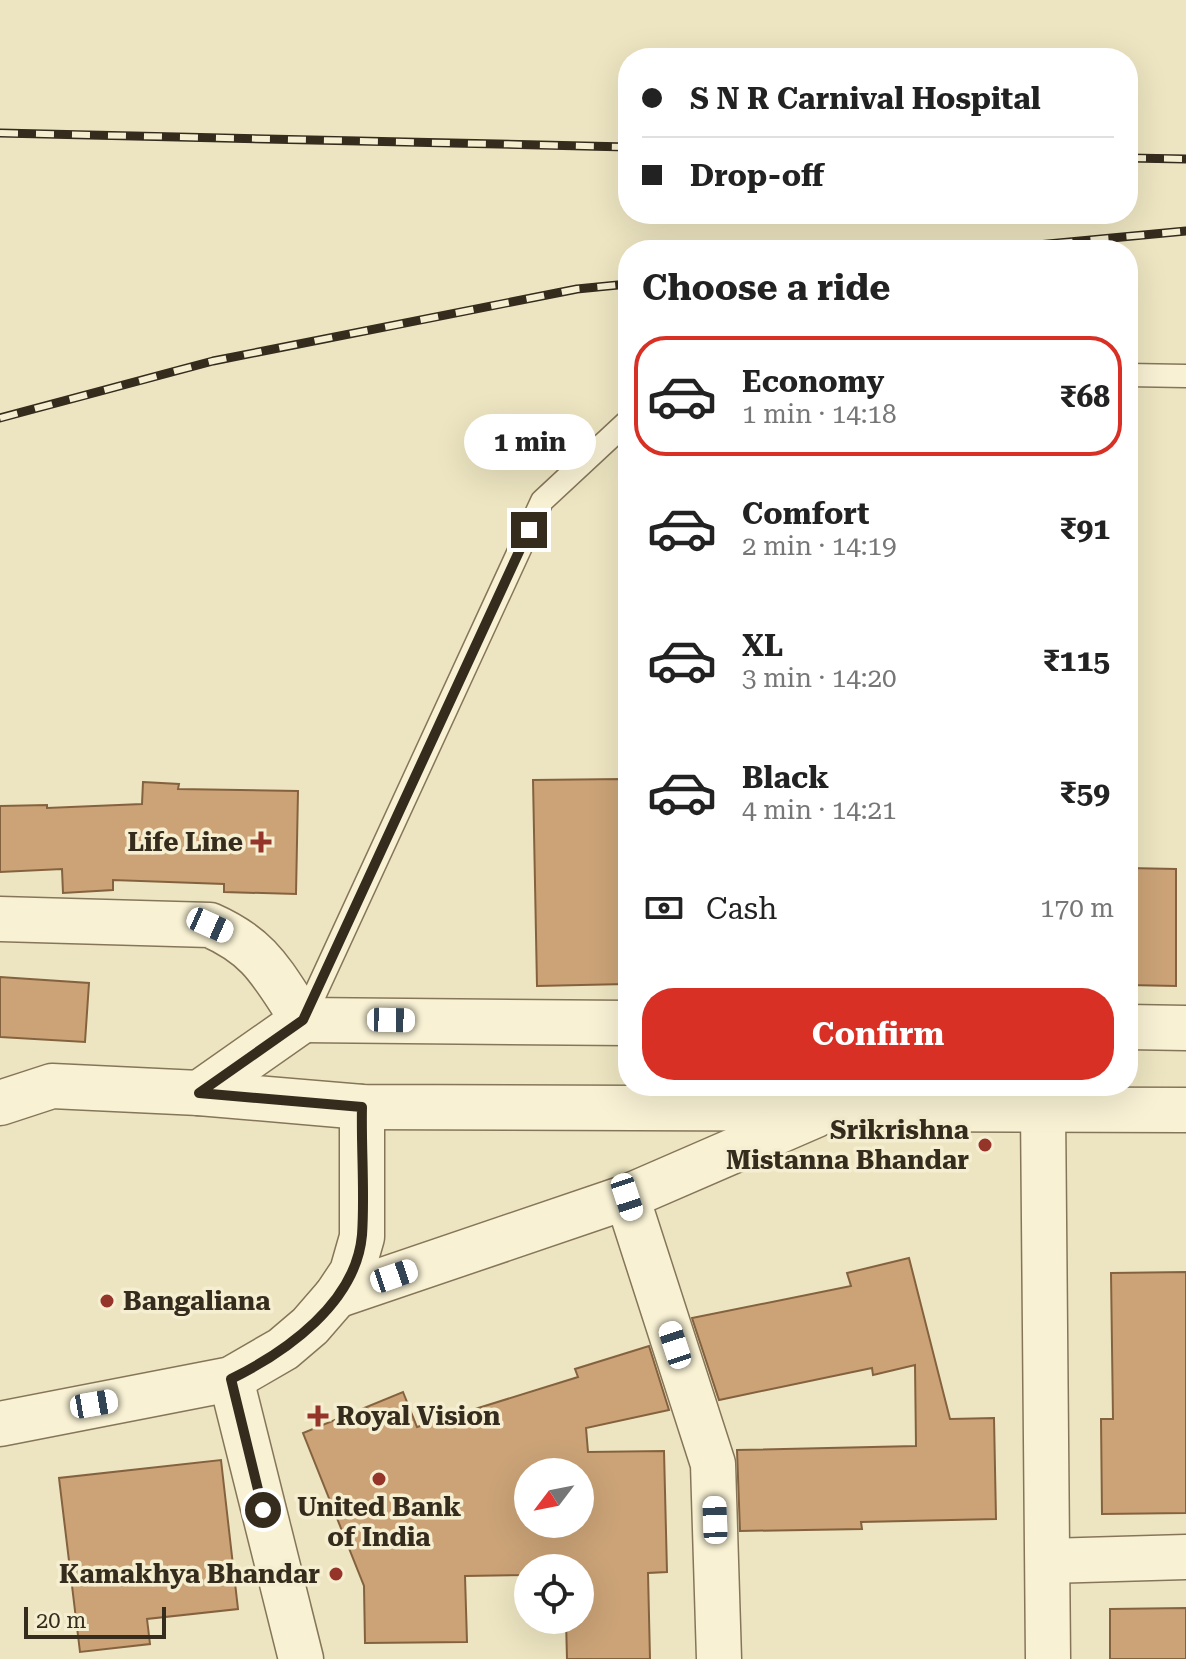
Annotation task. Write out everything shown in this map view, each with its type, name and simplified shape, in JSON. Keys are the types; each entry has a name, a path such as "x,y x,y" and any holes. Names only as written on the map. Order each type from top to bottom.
{"street":[{"path":"0,919 210,925 237,937 258,954 303,1020"},
{"path":"199,1093 303,1020 618,1023"},
{"path":"1138,1027 1186,1028"},
{"path":"0,1085 199,1093 362,1107 1186,1110"},
{"path":"0,1103 52,1086"},
{"path":"0,1424 231,1379 283,1349 310,1326 352,1272 362,1237 362,1107"},
{"path":"336,1296 627,1197 832,1108"},
{"path":"1043,1109 1048,1659"},
{"path":"627,1197 713,1464 719,1659"},
{"path":"231,1379 301,1659"},
{"path":"1048,1561 1186,1557"}],"lane":[{"path":"1138,375 1186,376"},
{"path":"303,1020 542,501 618,430"}],"building":[{"path":"618,779 618,984 537,986 533,780"},
{"path":"143,782 179,784 178,789 298,791 296,894 224,892 224,884 113,880 113,890 63,893 62,869 0,872 0,806 47,805 47,808 142,804"},
{"path":"1138,868 1176,869 1176,986 1138,985"},
{"path":"0,977 89,983 85,1042 0,1037"},
{"path":"909,1258 950,1419 994,1418 996,1519 861,1522 862,1529 740,1531 737,1450 916,1446 915,1365 873,1375 872,1368 719,1400 692,1318 851,1286 847,1273"},
{"path":"1186,1272 1186,1513 1102,1514 1101,1419 1113,1419 1111,1273"},
{"path":"649,1346 669,1410 586,1428 588,1452 664,1451 667,1572 648,1573 650,1659 567,1659 566,1634 594,1634 594,1554 514,1554 514,1575 465,1576 467,1642 365,1643 364,1586 303,1433 403,1392 417,1427 578,1377 575,1369"},
{"path":"221,1460 238,1609 147,1619 150,1644 80,1652 59,1478"},
{"path":"1186,1608 1186,1659 1110,1659 1110,1609"}],"railway":[{"path":"0,133 618,147"},
{"path":"1138,158 1186,159"},
{"path":"1090,240 1186,231"},
{"path":"0,418 213,361 577,289 618,285"}],"place":[{"name":"Life Line","path":"261,842"},
{"name":"Srikrishna Mistanna Bhandar","path":"985,1145"},
{"name":"Bangaliana","path":"107,1301"},
{"name":"Royal Vision","path":"318,1416"},
{"name":"United Bank of India","path":"379,1479"},
{"name":"Kamakhya Bhandar","path":"336,1574"}],"route":[{"path":"263,1510 231,1379 283,1349 310,1326 352,1272 362,1237 362,1107 199,1093 303,1020 529,530"}]}
